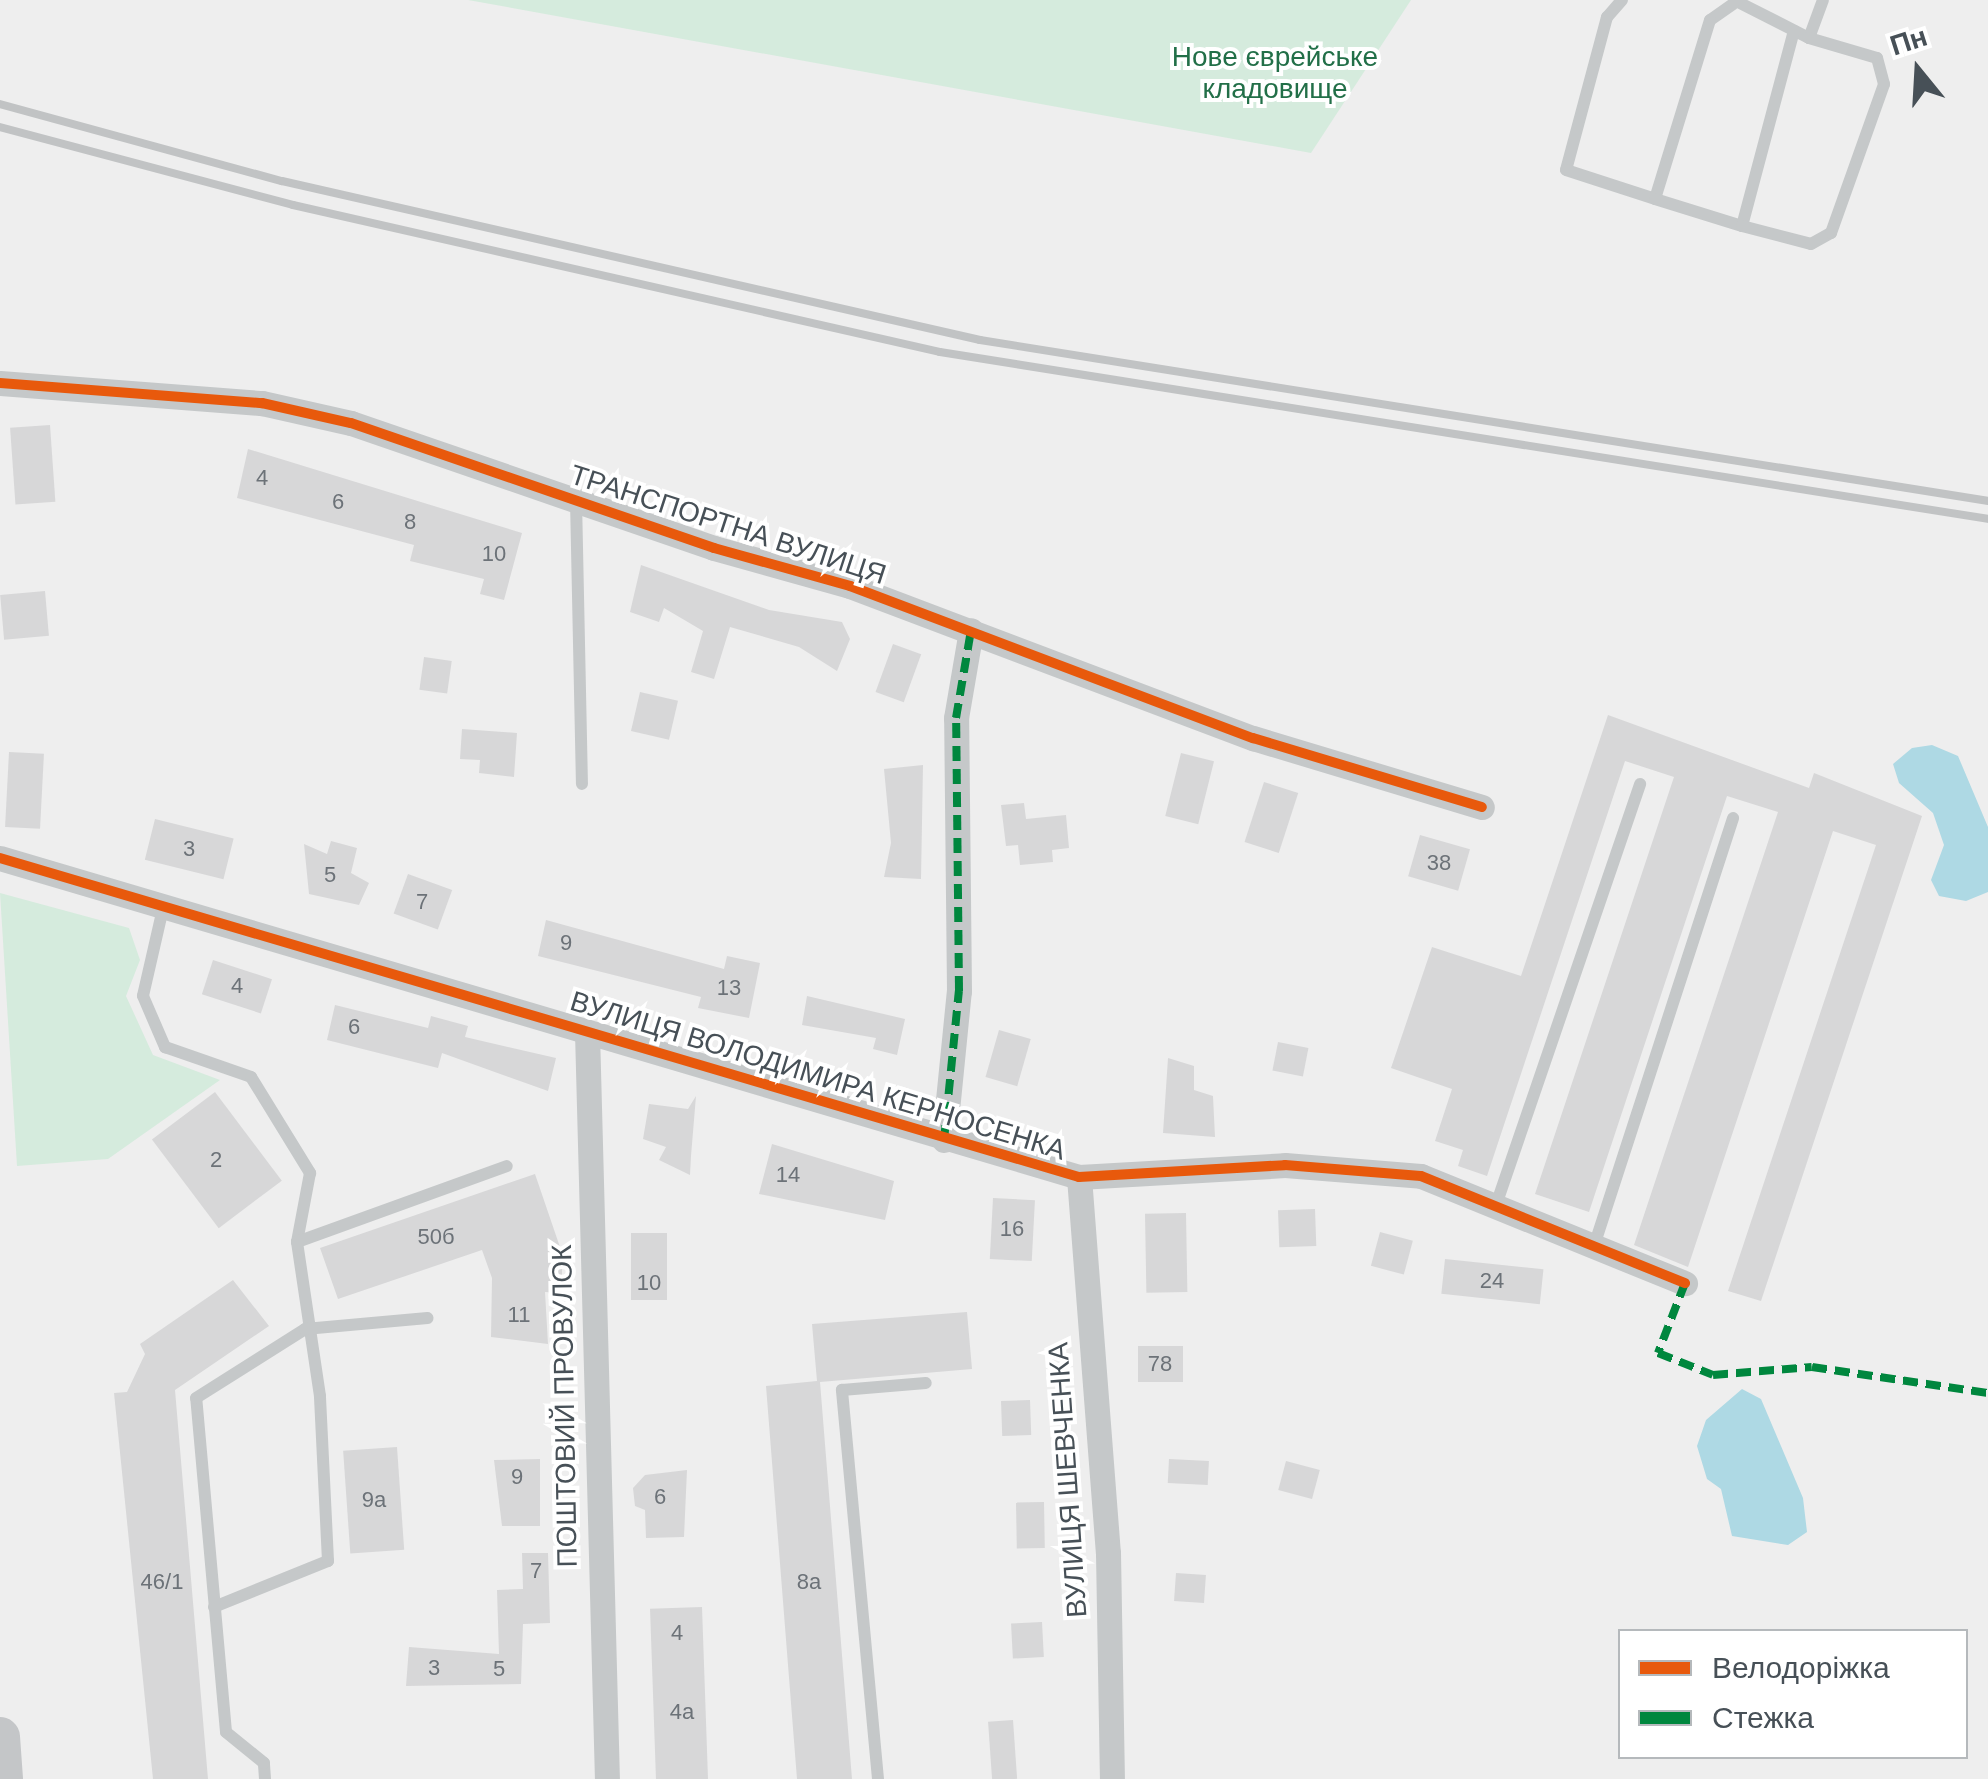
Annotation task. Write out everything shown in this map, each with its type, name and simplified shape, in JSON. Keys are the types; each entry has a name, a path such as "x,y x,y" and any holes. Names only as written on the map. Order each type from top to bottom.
{"main road":[{"path":"0,1742 3,1779"}],"street":[{"name":"ТРАНСПОРТНА ВУЛИЦЯ","path":"0,383 262,404 351,423 971,630 1253,738 1482,806"},
{"path":"944,1140 959,991 956,718 971,630"},
{"name":"ВУЛИЦЯ ВОЛОДИМИРА КЕРНОСЕНКА","path":"0,858 944,1140 1080,1177 1285,1165 1421,1176 1685,1283"},
{"name":"ПОШТОВИЙ ПРОВУЛОК","path":"587,1032 607,1779"},
{"name":"ВУЛИЦЯ ШЕВЧЕНКА","path":"1080,1177 1089,1388 1108,1554 1112,1779"}],"lane":[{"path":"1622,0 1607,16 1566,170 1811,244 1832,233 1884,84 1877,58 1809,38 1734,2 1718,0"},
{"path":"1809,38 1823,0"},
{"path":"1655,199 1710,20 1734,2"},
{"path":"1742,226 1794,31"},
{"path":"576,500 582,784"},
{"path":"1496,1205 1640,784"},
{"path":"1594,1246 1733,818"},
{"path":"164,904 144,996 165,1047 251,1077 310,1173 296,1242 305,1329 320,1396 328,1561 214,1606"},
{"path":"296,1242 507,1166"},
{"path":"265,1779 264,1763 226,1732 196,1398 305,1329 428,1318"},
{"path":"878,1779 842,1390 926,1383"}],"green space":[{"name":"Нове єврейське кладовище","path":"468,0 1411,0 1311,153"},
{"path":"0,893 129,928 140,960 126,996 153,1055 220,1080 108,1159 17,1166"}],"water":[{"path":"1932,745 1958,756 1988,827 1988,892 1966,901 1939,896 1931,880 1944,845 1933,813 1899,783 1893,764 1912,748"},
{"path":"1742,1389 1761,1399 1803,1498 1807,1532 1788,1545 1732,1536 1721,1489 1707,1479 1697,1446 1706,1420"}],"building":[{"path":"50,425 55,502 15,505 10,428"},
{"path":"248,449 522,533 504,600 480,594 484,579 410,561 414,545 237,498"},
{"path":"641,565 769,610 842,622 850,639 837,671 799,647 730,627 714,679 691,672 703,631 664,608 659,622 630,612"},
{"path":"45,591 49,636 4,640 0,595"},
{"path":"893,644 921,654 904,702 876,692"},
{"path":"424,657 452,661 447,694 419,690"},
{"path":"640,692 678,701 669,740 631,731"},
{"path":"1608,715 1809,788 1814,773 1922,816 1761,1301 1728,1291 1876,845 1833,831 1688,1267 1634,1245 1778,812 1727,796 1589,1212 1535,1194 1674,777 1625,761 1487,1176 1458,1166 1463,1150 1435,1141 1452,1089 1391,1068 1432,947 1521,976"},
{"path":"462,729 517,733 514,777 479,773 480,760 460,759"},
{"path":"9,752 44,754 40,829 5,827"},
{"path":"1181,753 1214,761 1198,824 1165,816"},
{"path":"923,765 921,879 884,877 891,843 884,769"},
{"path":"1264,782 1298,793 1279,853 1245,842"},
{"path":"1024,803 1026,819 1066,815 1069,848 1052,850 1053,862 1020,865 1018,845 1006,846 1001,805"},
{"path":"155,819 234,839 223,879 145,860"},
{"path":"1420,835 1470,849 1458,891 1408,876"},
{"path":"331,841 357,848 351,873 369,883 359,905 309,894 304,844 327,854"},
{"path":"408,874 452,890 438,930 394,913"},
{"path":"546,920 724,969 727,956 760,963 749,1018 698,1008 701,997 538,956"},
{"path":"213,960 272,979 261,1013 202,994"},
{"path":"807,996 905,1019 897,1055 873,1049 876,1038 802,1025"},
{"path":"335,1005 428,1028 431,1016 468,1026 465,1037 556,1058 548,1091 442,1053 438,1068 327,1040"},
{"path":"999,1030 1031,1039 1017,1086 985,1077"},
{"path":"1278,1042 1308,1048 1303,1076 1272,1070"},
{"path":"1168,1058 1194,1066 1194,1090 1213,1096 1215,1137 1163,1133"},
{"path":"215,1092 282,1181 219,1228 152,1140"},
{"path":"696,1096 690,1175 659,1160 666,1147 643,1139 649,1104 688,1109"},
{"path":"772,1144 894,1181 885,1220 759,1194"},
{"path":"535,1174 562,1253 562,1293 545,1292 548,1344 491,1337 492,1278 482,1250 338,1299 320,1248"},
{"path":"993,1198 1035,1200 1032,1261 990,1259"},
{"path":"1315,1209 1316,1246 1279,1247 1278,1210"},
{"path":"1186,1213 1187,1292 1146,1293 1145,1214"},
{"path":"1380,1232 1413,1241 1404,1275 1371,1266"},
{"path":"631,1233 667,1233 667,1300 631,1300"},
{"path":"1445,1259 1543,1269 1540,1304 1441,1294"},
{"path":"233,1280 269,1326 175,1390 208,1779 153,1779 114,1393 127,1392 145,1354 140,1344"},
{"path":"967,1312 972,1369 820,1382 852,1779 797,1779 766,1386 817,1381 812,1324"},
{"path":"1138,1346 1183,1346 1183,1382 1138,1382"},
{"path":"1030,1400 1031,1435 1002,1436 1001,1401"},
{"path":"397,1447 404,1550 350,1554 343,1451"},
{"path":"540,1459 540,1526 502,1526 494,1460"},
{"path":"1169,1459 1209,1461 1208,1485 1168,1483"},
{"path":"1286,1461 1320,1470 1312,1499 1278,1490"},
{"path":"687,1470 684,1537 646,1538 645,1510 635,1506 633,1488 645,1475"},
{"path":"1016,1502 1044,1502 1045,1548 1017,1548"},
{"path":"522,1553 548,1553 550,1623 523,1624 521,1684 406,1686 409,1647 499,1654 497,1590 523,1589"},
{"path":"1176,1573 1206,1575 1204,1603 1174,1601"},
{"path":"702,1607 708,1779 656,1779 650,1609"},
{"path":"1042,1622 1044,1657 1013,1659 1011,1624"},
{"path":"1013,1720 1017,1779 992,1779 988,1722"}],"railway":[{"path":"0,104 282,181 980,340 1988,501"},
{"path":"0,127 293,205 940,352 1988,519"}],"marked path":[{"path":"944,1140 959,991 956,718 971,630"},
{"path":"1685,1283 1658,1353 1713,1375 1812,1367 1988,1393"}],"cycle path":[{"path":"0,383 262,403 351,423 714,548 850,586 1253,738 1482,807"},
{"path":"0,858 1079,1177 1285,1165 1421,1176 1685,1283"}]}
